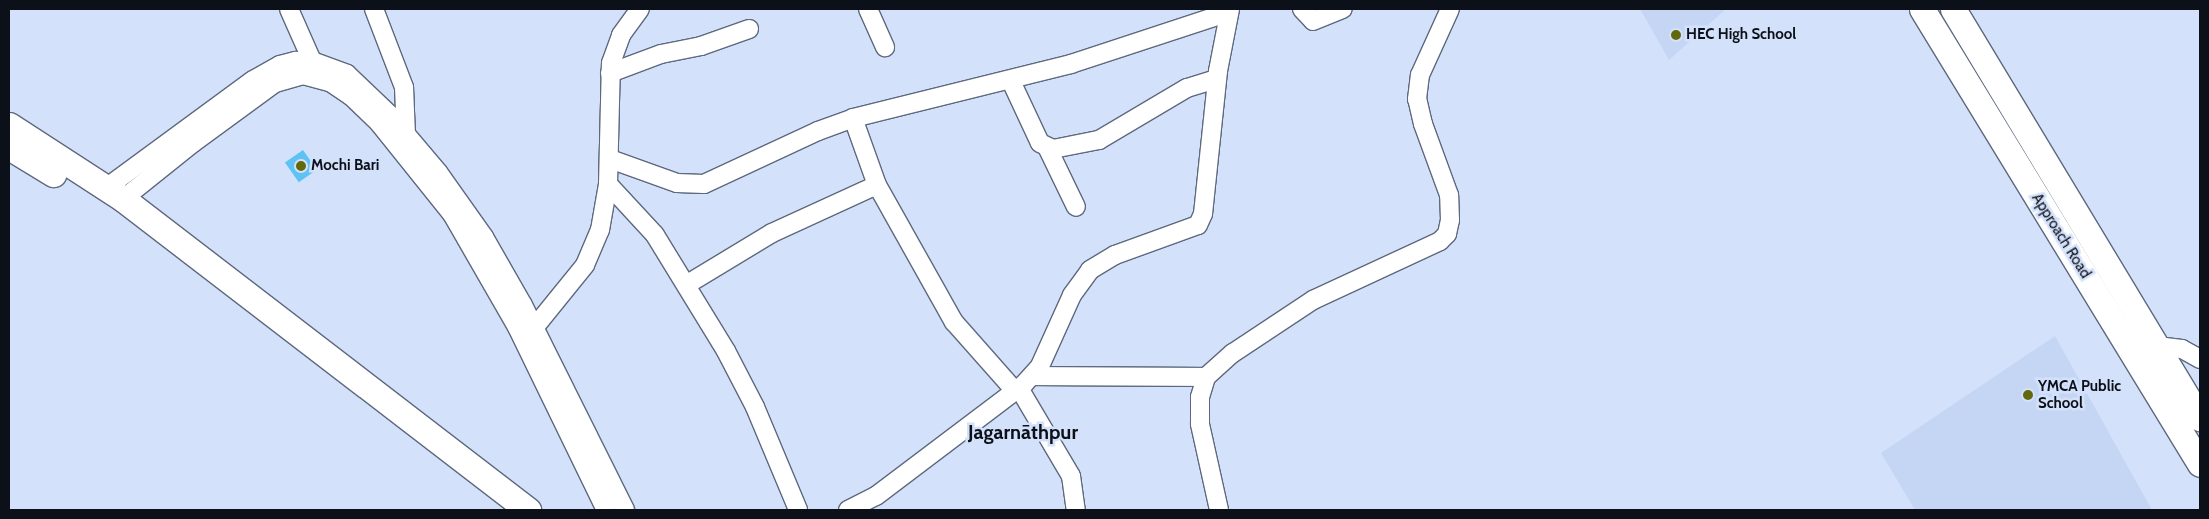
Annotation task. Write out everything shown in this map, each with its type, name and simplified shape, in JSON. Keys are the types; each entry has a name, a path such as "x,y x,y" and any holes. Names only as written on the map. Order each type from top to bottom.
{"main road":[{"name":"Approach Road","path":"1922,9 2200,464"},
{"name":"Approach Road","path":"1952,9 2200,418"},
{"path":"9,125 115,194 528,510"},
{"path":"9,147 161,247 389,417 507,510"}],"street":[{"path":"289,9 312,60"},
{"path":"374,9 404,87 406,135"},
{"path":"534,328 585,265 600,230 608,184 610,159 610,73 614,49 640,9"},
{"path":"868,9 885,47"},
{"path":"1302,9 1313,21 1343,9"},
{"path":"1218,510 1200,424 1200,397 1206,377 1233,353 1313,300 1440,241 1447,234 1450,220 1449,195 1420,117 1417,99 1420,76 1450,9"},
{"path":"610,159 677,183 704,184 818,131 853,118 1010,81 1115,52 1230,10"},
{"path":"848,510 876,496 1017,390 1032,376 1048,352 1072,295 1090,270 1100,262 1136,247 1186,232 1201,221 1217,79 1230,10"},
{"path":"610,73 661,54 701,46 749,29"},
{"path":"115,194 253,80 280,66 312,60 347,74 406,135 484,238 534,328 625,510"},
{"path":"115,194 275,83 303,75 330,82 351,96 379,123 452,214 517,328 606,510"},
{"path":"1048,149 1100,140 1187,88 1217,79"},
{"path":"1010,81 1040,143 1048,149 1076,207"},
{"path":"853,118 877,185 954,322 1017,390 1070,476 1076,510"},
{"path":"608,184 645,222 686,285 742,381 798,510"},
{"path":"686,285 772,233 877,185"},
{"path":"2156,346 2182,349 2200,360"},
{"path":"1032,376 1206,377"}],"shaded area":[{"name":"HEC High School","path":"1640,9 1726,9 1669,60"},
{"name":"YMCA Public School","path":"2055,336 2152,510 1915,510 1881,453"}],"building":[{"name":"Mochi Bari","path":"303,150 317,170 299,182 285,163"}],"place":[{"name":"HEC High School","path":"1676,35"},
{"name":"Mochi Bari","path":"301,166"},
{"name":"YMCA Public School","path":"2028,395"}],"district":[{"name":"Jagarnāthpur","path":"1023,432"}]}
